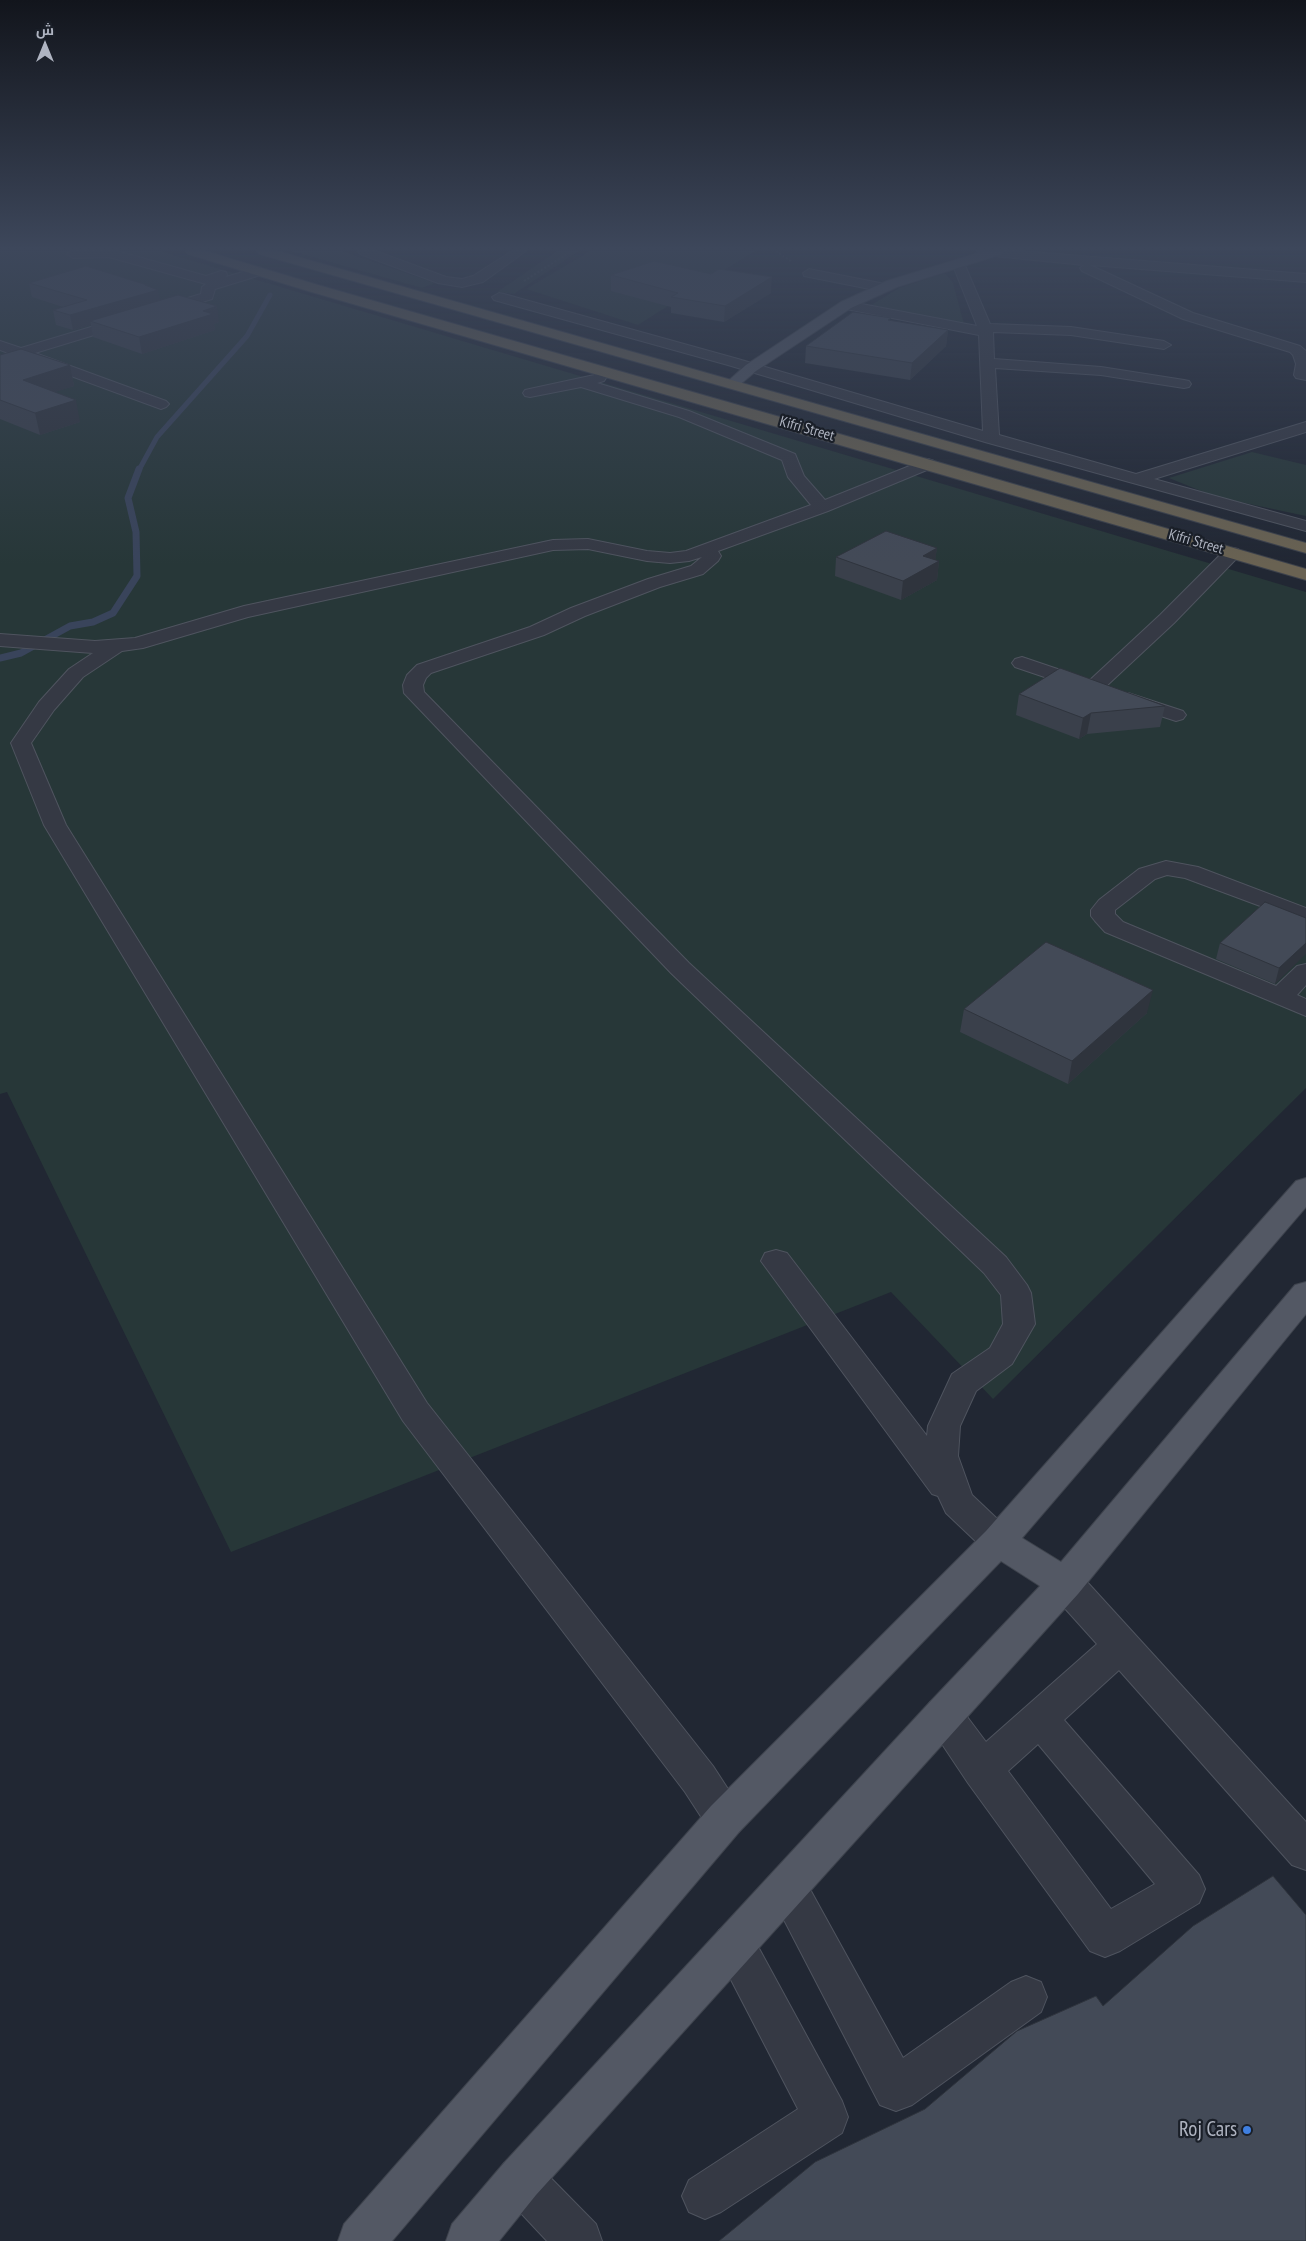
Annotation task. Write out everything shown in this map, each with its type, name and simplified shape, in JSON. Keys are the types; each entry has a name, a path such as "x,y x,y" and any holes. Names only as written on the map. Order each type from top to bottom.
{"highway":[{"name":"Kifri Street","path":"550,356 1306,575"},
{"name":"Kifri Street","path":"631,356 1306,548"}],"main road":[{"path":"732,384 770,356"},
{"path":"362,2241 725,1819 998,1541 1306,1188"},
{"path":"469,2241 520,2179 943,1714 1065,1583 1306,1293"},
{"path":"998,1541 1065,1583"}],"street":[{"path":"27,356 161,404"},
{"path":"707,356 991,438 1306,526"},
{"path":"988,356 991,438"},
{"path":"1301,356 1302,375 1306,376"},
{"path":"989,362 1101,371 1184,384"},
{"path":"530,393 582,383 613,374"},
{"path":"582,383 684,414 789,457 796,476 822,507"},
{"path":"1137,479 1306,427"},
{"path":"8,641 105,647 155,640 234,614 553,545 588,544 624,552 670,558 689,556 822,507 928,464"},
{"path":"709,550 712,556 709,561 697,570 654,583 578,612 537,631 424,669 417,675 413,685 414,693 680,968 995,1265 1016,1293 1019,1324 1001,1356 963,1382 944,1426 941,1456 958,1503"},
{"path":"1094,687 1167,619 1232,553"},
{"path":"105,647 76,673 46,706 21,743 55,825 416,1412 698,1779 725,1819"},
{"path":"1022,663 1176,714"},
{"path":"1306,916 1190,872 1166,868 1147,874 1103,910 1103,916 1114,927 1306,1008"},
{"path":"1281,996 1306,971"},
{"path":"776,1261 958,1503 998,1541"},
{"path":"1065,1583 1306,1851"},
{"path":"982,1770 1121,1645"},
{"path":"943,1714 982,1770 1105,1936 1185,1889 1039,1718"},
{"path":"787,1887 896,2088 1026,1997"},
{"path":"705,2196 826,2116 734,1945"},
{"path":"520,2179 579,2241"}],"shaded area":[{"path":"0,356 511,356 1306,592 1306,1088 993,1399 891,1292 231,1552 7,1092 0,1094"},
{"path":"1252,452 1306,465 1306,516 1216,497 1169,478"}],"building":[{"path":"0,356 41,356 70,365 23,380 76,400 35,413 0,400"},
{"path":"866,356 920,356 912,363"},
{"path":"886,531 937,548 923,556 939,561 903,581 836,557"},
{"path":"1060,668 1165,706 1091,713 1083,718 1019,694"},
{"path":"1265,902 1306,918 1306,943 1279,968 1220,943"},
{"path":"1046,942 1153,990 1072,1061 964,1009"},
{"path":"1273,1876 1306,1915 1306,2241 719,2241 815,2162 925,2109 1017,2031 1096,1996 1103,2006 1193,1926"}],"waterway":[{"path":"139,470 157,437 230,356"},
{"path":"0,658 21,653 70,626 93,622 113,613 137,576 136,532 128,498 139,469"}],"place":[{"name":"Roj Cars","path":"1247,2130"}]}
